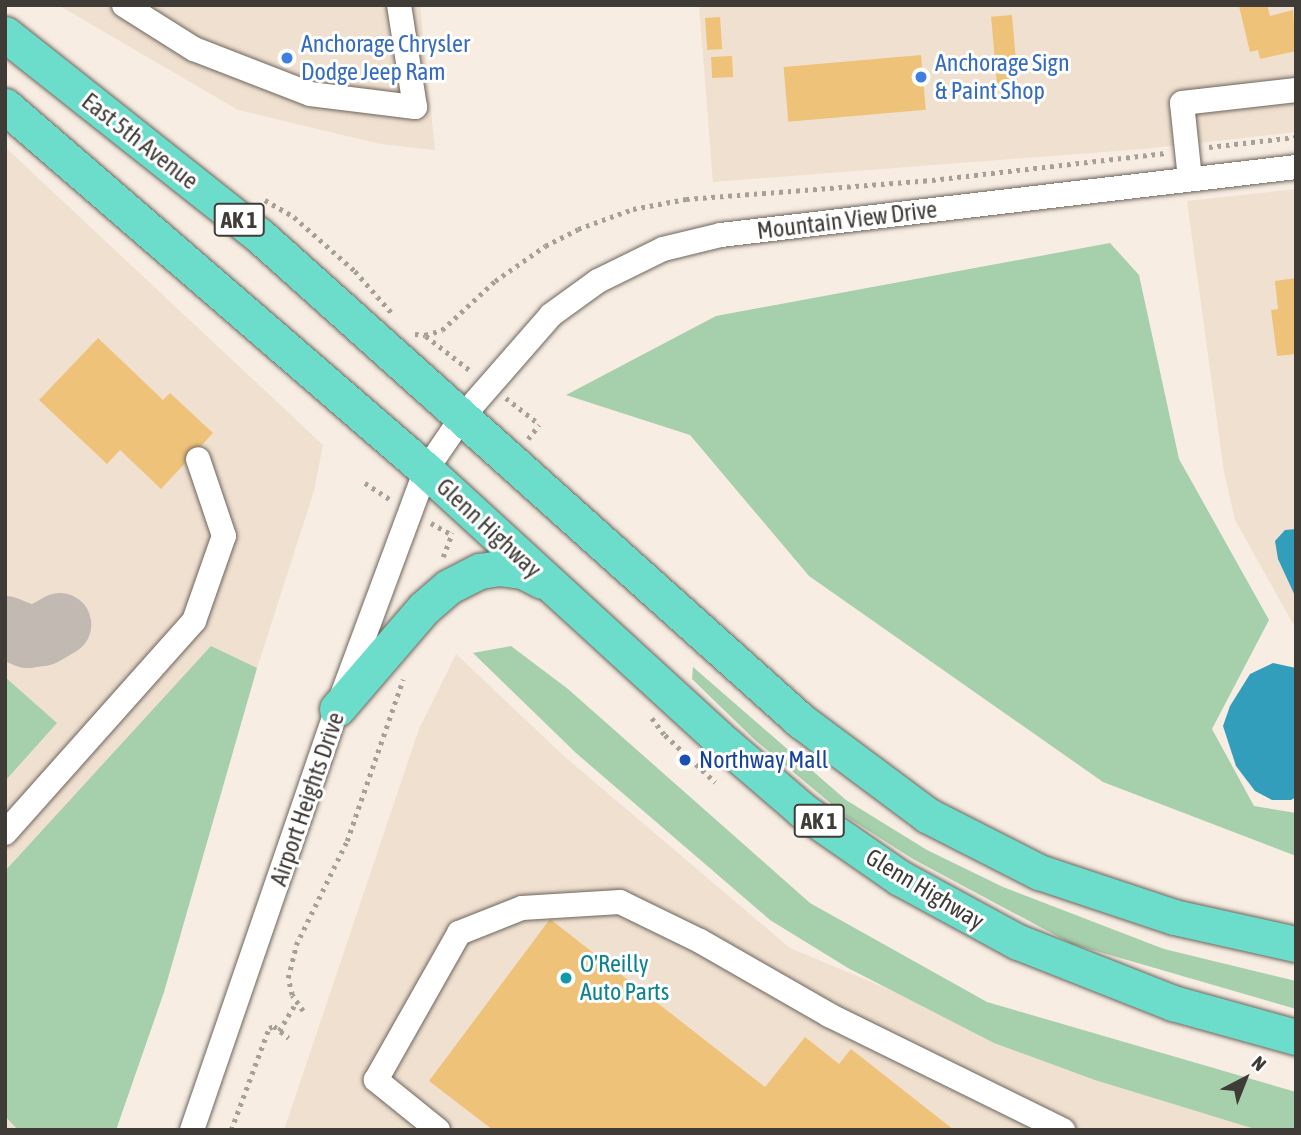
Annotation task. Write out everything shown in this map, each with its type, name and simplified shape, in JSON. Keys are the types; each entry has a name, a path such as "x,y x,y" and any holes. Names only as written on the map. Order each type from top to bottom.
{"highway":[{"name":"East 5th Avenue","path":"5,34 260,236 463,416"},
{"name":"AK 1","path":"5,106 426,470"},
{"name":"AK 1","path":"463,416 801,721 927,815 1039,872 1174,917 1296,944"},
{"name":"Glenn Highway","path":"426,470 716,736 803,810 900,878 1018,942 1173,1003 1296,1037"},
{"path":"337,709 424,608 448,587 480,571 498,568 523,571 555,588"}],"street":[{"path":"124,5 194,49 310,94 415,107 399,5"},
{"path":"1190,180 1182,103 1296,90"},
{"name":"Mountain View Drive","path":"426,470 463,416 551,316 598,281 663,249 721,235 1296,167"},
{"path":"5,833 194,621 224,537 198,458"},
{"name":"Airport Heights Drive","path":"192,1130 337,709 426,470"},
{"path":"438,1130 376,1080 459,933 522,908 620,902 700,942 829,1015 1063,1130"}],"path":[{"path":"413,333 425,335 442,330 495,281 545,246 578,229 633,209 686,199 932,180 1296,137"},
{"path":"261,198 294,217 355,271 395,317"},
{"path":"439,568 455,526"},
{"path":"303,1011 296,1003 288,978 296,945 347,841 406,669"},
{"path":"650,716 665,735 715,782"},
{"path":"279,1031 296,1003"},
{"path":"230,1130 269,1028 274,1026 289,1038"}],"shaded area":[{"name":"Anchorage Chrysler Dodge Jeep Ram","path":"58,5 420,5 435,150 380,144 238,110"},
{"name":"Anchorage Sign & Paint Shop","path":"699,5 1296,5 1296,132 1143,149 713,182"},
{"path":"5,147 323,445 314,491 257,668 164,992 116,1130 5,1130"},
{"path":"1296,189 1296,629 1235,520 1224,472 1187,201"},
{"name":"Northway Mall","path":"456,654 565,757 790,948 1000,1036 1296,1125 1296,1130 284,1130 419,729"}],"green space":[{"path":"1110,243 1139,275 1179,459 1269,620 1212,729 1254,806 1296,813 1296,856 1103,782 809,576 690,435 566,395 716,316"},
{"path":"211,646 257,668 164,992 116,1130 18,1130 5,1116 5,871"},
{"path":"511,646 568,689 810,903 987,1002 1296,1092 1296,1130 1258,1130 1095,1080 994,1043 848,968 770,920 576,753 473,653"},
{"path":"693,667 846,800 927,850 1003,887 1164,949 1296,981 1296,1009 1072,944 913,859 847,817 755,740 692,679"},
{"path":"5,677 57,723 5,781"}],"water":[{"path":"1296,529 1296,598 1278,559 1275,541 1285,530"},
{"path":"1273,663 1296,668 1296,797 1291,800 1272,800 1255,791 1236,766 1223,726 1230,706 1250,674"}],"building":[{"path":"1267,5 1270,16 1293,10 1296,51 1260,59 1258,50 1250,52 1239,6"},
{"path":"1012,15 1018,86 997,88 991,17"},
{"path":"720,17 722,49 707,50 705,18"},
{"path":"921,55 926,110 788,122 784,67"},
{"path":"732,56 733,77 712,78 711,57"},
{"path":"1296,278 1296,354 1277,356 1271,310 1278,309 1275,281"},
{"path":"98,338 163,400 170,393 213,433 161,489 120,450 107,464 39,400"},
{"name":"O'Reilly Auto Parts","path":"550,919 765,1087 805,1037 839,1064 851,1049 954,1130 493,1130 429,1081"}],"taxiway":[{"path":"5,627 27,636 42,634 59,624"}],"place":[{"name":"Anchorage Chrysler Dodge Jeep Ram","path":"287,58"},
{"name":"Anchorage Sign & Paint Shop","path":"921,77"},
{"name":"Northway Mall","path":"685,760"},
{"name":"O'Reilly Auto Parts","path":"566,978"}]}
